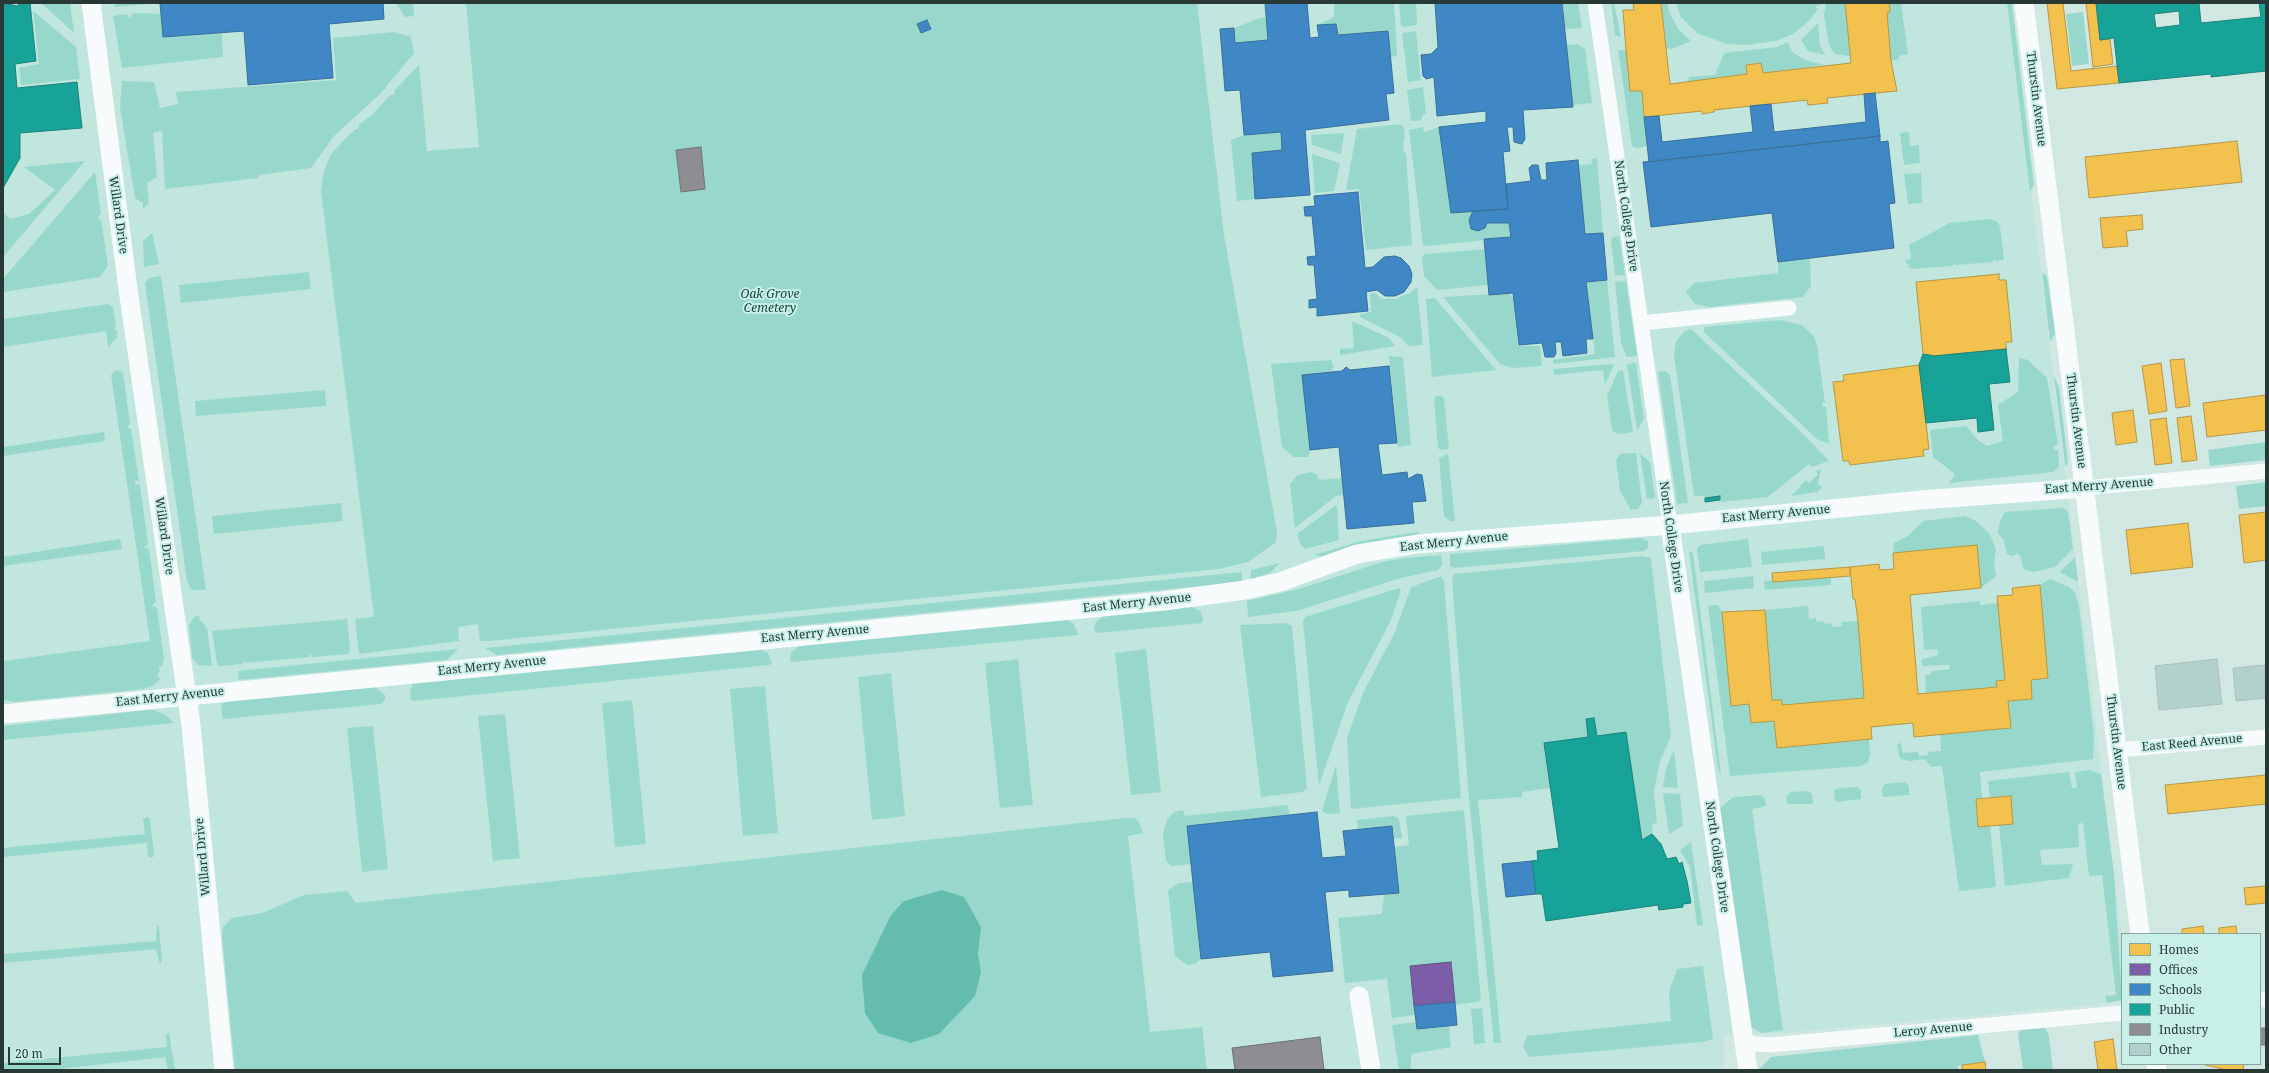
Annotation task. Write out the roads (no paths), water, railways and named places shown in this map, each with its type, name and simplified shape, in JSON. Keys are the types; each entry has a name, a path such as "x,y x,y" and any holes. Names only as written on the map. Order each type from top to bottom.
{"street":[{"name":"Willard Drive","path":"92,3 126,275 187,696 224,1070"},
{"name":"North College Drive","path":"1595,3 1748,1070"},
{"name":"Thurstin Avenue","path":"2024,3 2140,933"},
{"path":"1641,323 1789,308"},
{"name":"East Merry Avenue","path":"3,714 1164,601 1246,590 1280,582 1357,554 1417,544 1670,524 1921,500 2085,488 2266,471"},
{"name":"East Reed Avenue","path":"2118,750 2266,737"},
{"path":"1359,996 1371,1070"},
{"name":"Leroy Avenue","path":"1744,1043 1776,1044 2121,1013"}],"park label":[{"name":"Oak Grove Cemetery","path":"770,302"}]}
